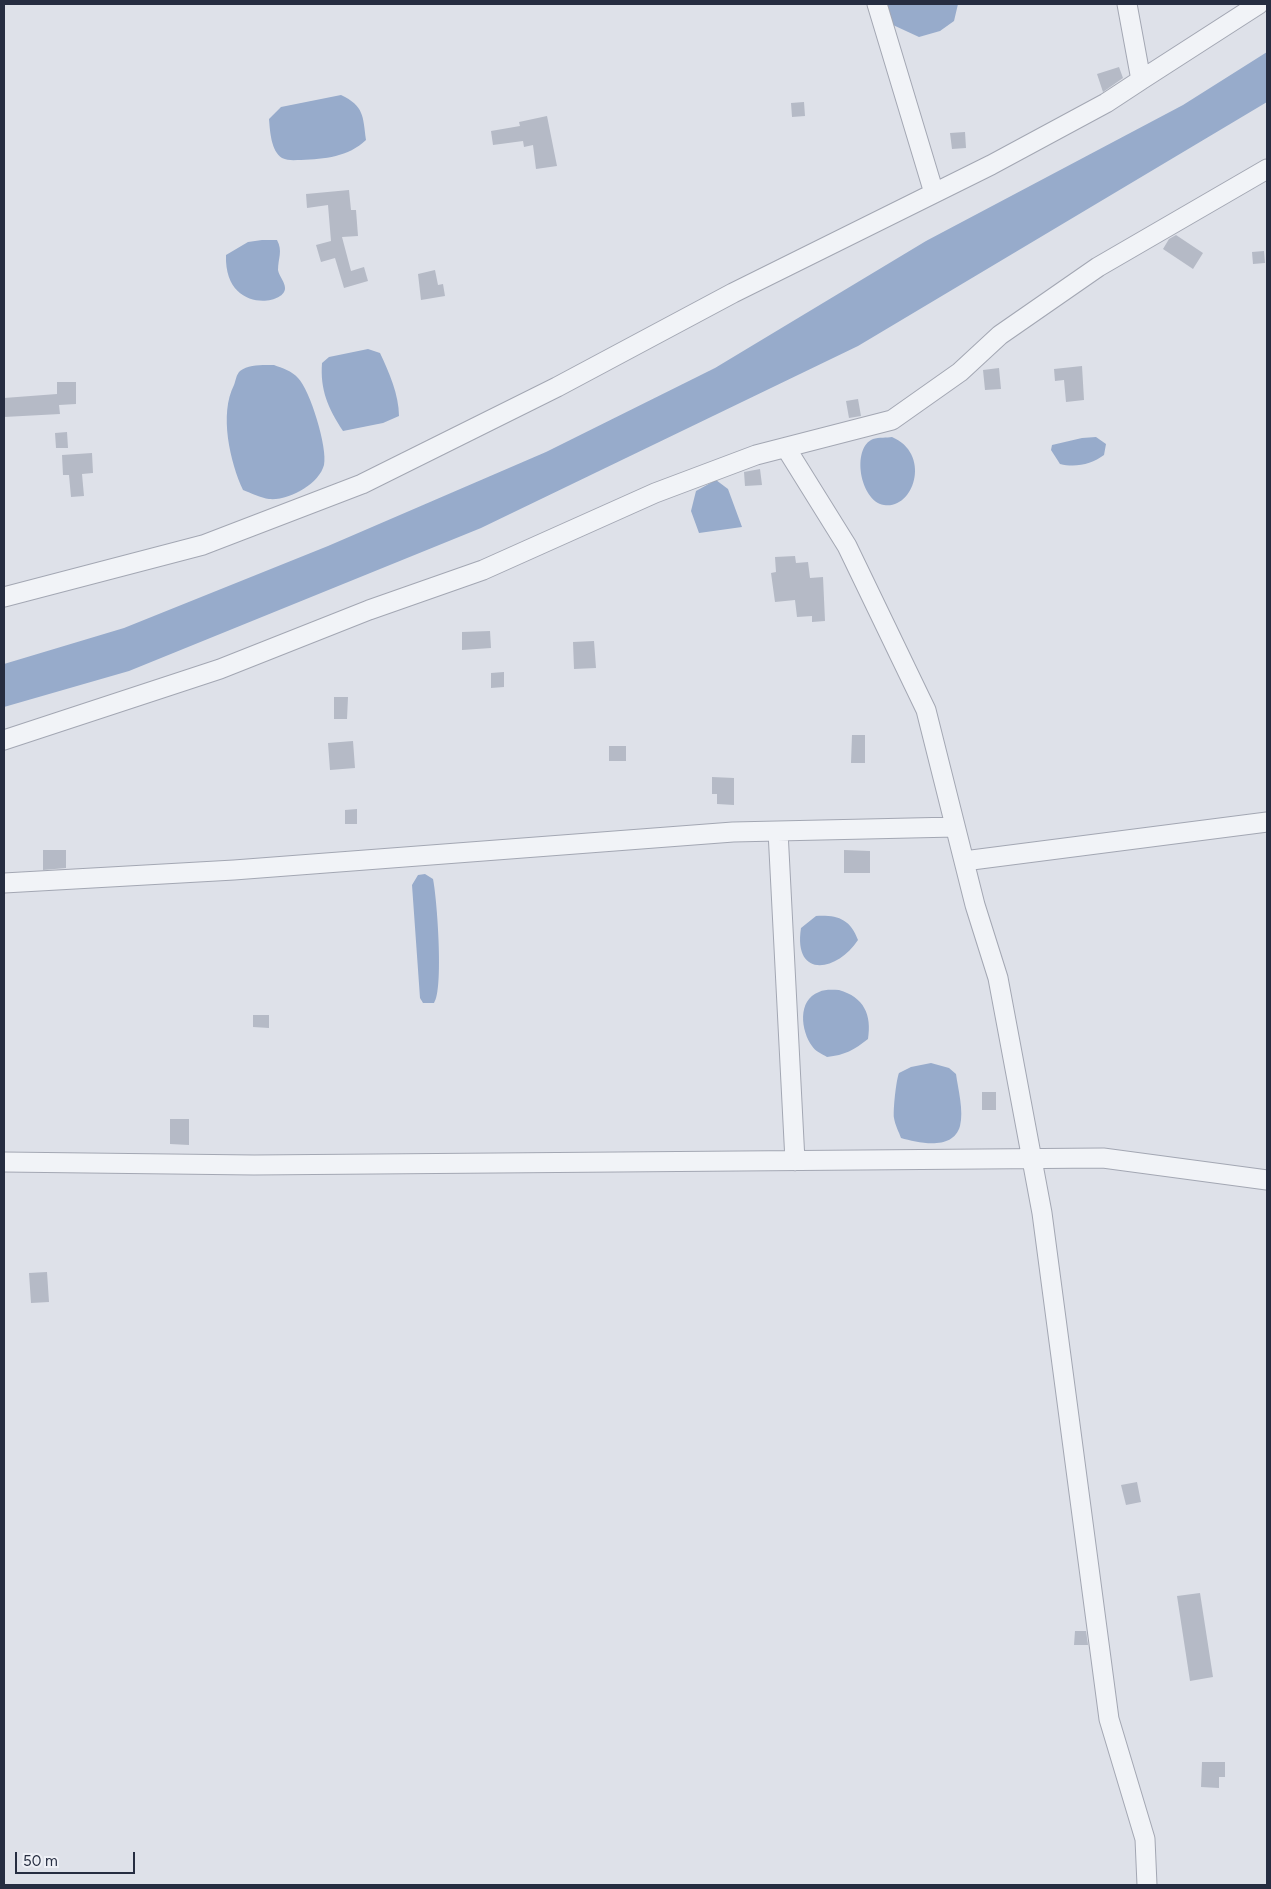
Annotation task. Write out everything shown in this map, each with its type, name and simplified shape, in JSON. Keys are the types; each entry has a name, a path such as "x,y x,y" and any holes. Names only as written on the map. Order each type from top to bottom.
{"street":[{"path":"877,4 934,193"},
{"path":"1127,4 1140,80"},
{"path":"4,597 203,545 362,484 557,387 733,293 934,193 1106,103 1259,4"},
{"path":"4,740 220,670 369,610 483,570 654,493 756,456 892,420 960,372 1000,334 1098,267 1267,169"},
{"path":"786,448 847,546 926,710 964,861 998,978 1043,1222 1109,1719 1145,1839 1148,1885"},
{"path":"964,861 1267,822"},
{"path":"4,883 234,870 733,832 955,827"},
{"path":"778,831 795,1161"},
{"path":"4,1162 264,1165 1103,1158 1267,1180"}],"water":[{"path":"882,4 958,4 954,21 940,31 919,37 893,25"},
{"path":"1267,52 1267,102 858,346 481,528 129,671 4,707 4,664 124,628 328,546 546,452 715,368 926,241 1183,105"},
{"path":"341,95 354,103 361,113 366,140 344,154 327,158 292,160 284,159 278,155 272,140 269,119 281,107"},
{"path":"277,240 279,244 278,270 285,288 283,294 266,301 244,296 235,287 228,274 226,255 248,242"},
{"path":"368,349 380,353 395,392 399,416 383,423 343,431 326,398 322,382 322,363 329,357"},
{"path":"274,365 293,373 303,384 313,406 321,433 325,457 321,472 310,485 294,494 277,499 269,499 243,490 230,452 227,410 240,371 252,366"},
{"path":"892,437 904,445 912,456 915,467 914,479 904,499 895,504 884,505 876,501 869,494 864,485 860,463 866,444 873,439"},
{"path":"1096,437 1106,444 1104,455 1089,463 1072,466 1060,464 1051,450 1052,445 1082,438"},
{"path":"716,480 728,489 742,527 699,533 691,511 696,491"},
{"path":"425,874 433,879 438,923 439,981 434,1003 423,1003 420,998 412,885 418,875"},
{"path":"816,916 831,916 842,920 851,927 858,940 849,951 829,964 819,965 810,963 804,956 800,944 801,928"},
{"path":"839,990 855,997 864,1008 869,1022 868,1039 849,1051 827,1057 815,1049 808,1040 805,1032 804,1009 812,996 819,992"},
{"path":"931,1063 949,1068 956,1074 961,1107 960,1126 956,1134 943,1142 926,1143 901,1138 894,1118 894,1103 899,1073 911,1067"}],"building":[{"path":"1119,67 1123,78 1103,92 1097,74"},
{"path":"804,102 805,116 792,117 791,103"},
{"path":"547,116 557,166 536,169 533,145 524,147 523,141 493,145 491,131 520,126 519,122"},
{"path":"965,132 966,148 952,149 950,133"},
{"path":"349,190 351,210 356,210 358,236 342,237 351,271 364,267 368,281 344,288 335,258 321,262 316,245 331,241 328,205 307,208 306,194"},
{"path":"1176,235 1203,253 1193,269 1163,249 1169,239"},
{"path":"1264,251 1265,263 1253,264 1252,252"},
{"path":"435,270 438,285 443,284 445,296 421,300 418,274"},
{"path":"1082,366 1084,400 1066,402 1064,380 1055,381 1054,369"},
{"path":"999,368 1001,389 985,390 983,370"},
{"path":"57,382 76,382 76,404 59,405 60,414 4,417 4,398 57,394"},
{"path":"858,399 861,416 849,418 846,401"},
{"path":"67,432 68,448 56,448 55,433"},
{"path":"92,453 93,473 82,474 84,496 71,497 69,475 63,475 62,455"},
{"path":"760,469 762,485 745,486 744,472"},
{"path":"795,556 796,563 808,562 810,578 823,577 825,621 812,622 812,616 797,617 795,600 775,602 771,573 776,572 775,557"},
{"path":"490,631 491,648 462,650 462,632"},
{"path":"594,641 596,668 574,669 573,642"},
{"path":"504,672 504,687 491,688 491,673"},
{"path":"334,697 348,697 347,719 334,719"},
{"path":"852,735 865,735 865,763 851,763"},
{"path":"353,741 355,768 330,770 328,743"},
{"path":"609,746 626,746 626,761 609,761"},
{"path":"712,777 734,778 734,805 717,804 717,794 712,794"},
{"path":"357,809 357,824 345,824 345,810"},
{"path":"43,850 66,850 66,868 43,870"},
{"path":"844,850 870,851 870,873 844,873"},
{"path":"253,1015 269,1015 269,1028 253,1027"},
{"path":"982,1092 996,1092 996,1110 982,1110"},
{"path":"170,1119 189,1119 189,1145 170,1144"},
{"path":"47,1272 49,1302 31,1303 29,1273"},
{"path":"1137,1482 1141,1502 1126,1505 1121,1485"},
{"path":"1200,1593 1213,1677 1190,1681 1177,1596"},
{"path":"1075,1631 1086,1631 1088,1645 1074,1645"},
{"path":"1202,1762 1225,1762 1225,1777 1219,1777 1219,1788 1201,1787"}]}
